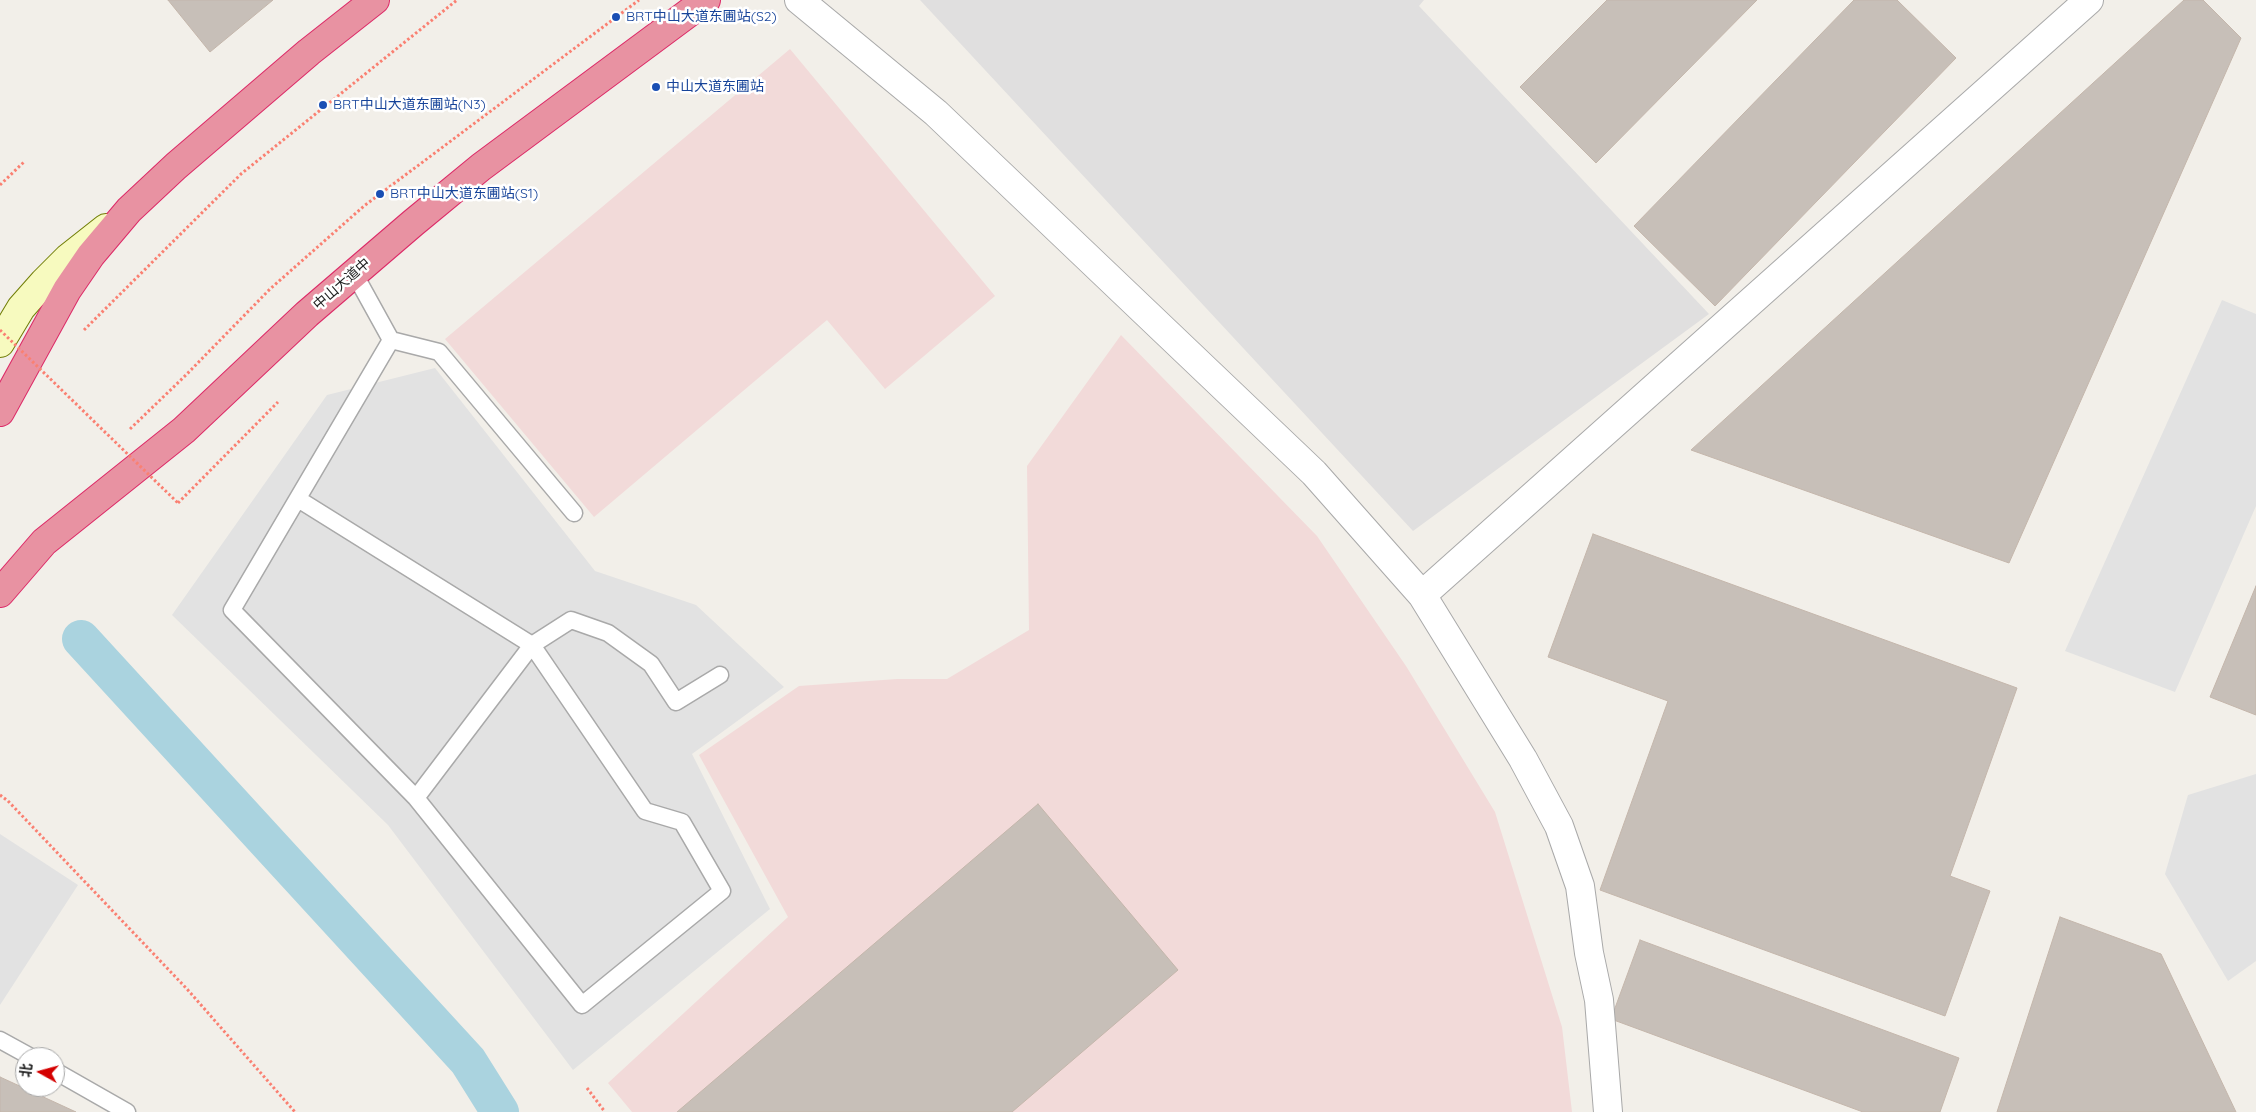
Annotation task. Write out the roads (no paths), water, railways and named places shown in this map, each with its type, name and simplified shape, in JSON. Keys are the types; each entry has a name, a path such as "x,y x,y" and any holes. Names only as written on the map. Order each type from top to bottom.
{"highway":[{"path":"0,412 67,290 91,255 129,210 176,166 309,52 375,0"},
{"name":"中山大道中","path":"0,593 44,542 184,430 307,314 354,273 482,166 706,0"}],"street":[{"path":"799,0 936,113 1307,466 1422,595 1523,759 1562,835 1580,886 1589,953 1599,1000 1608,1112"},
{"path":"1422,595 2089,0"},
{"path":"0,343 21,308 44,282 68,258 129,210"}],"lane":[{"path":"354,273 391,340 439,352 574,513"},
{"path":"298,499 532,645 645,811 682,822 722,891 582,1004 416,798 232,610 391,340"},
{"path":"416,798 532,645 571,620 608,633 650,664 676,702 720,675"},
{"path":"0,1040 15,1048"},
{"path":"65,1076 128,1112"}],"waterway":[{"path":"81,639 468,1061 500,1112"}],"place":[{"name":"BRT中山大道东圃站(S2)","path":"616,17"},
{"name":"中山大道东圃站","path":"656,87"},
{"name":"BRT中山大道东圃站(N3)","path":"323,105"},
{"name":"BRT中山大道东圃站(S1)","path":"380,194"}]}
